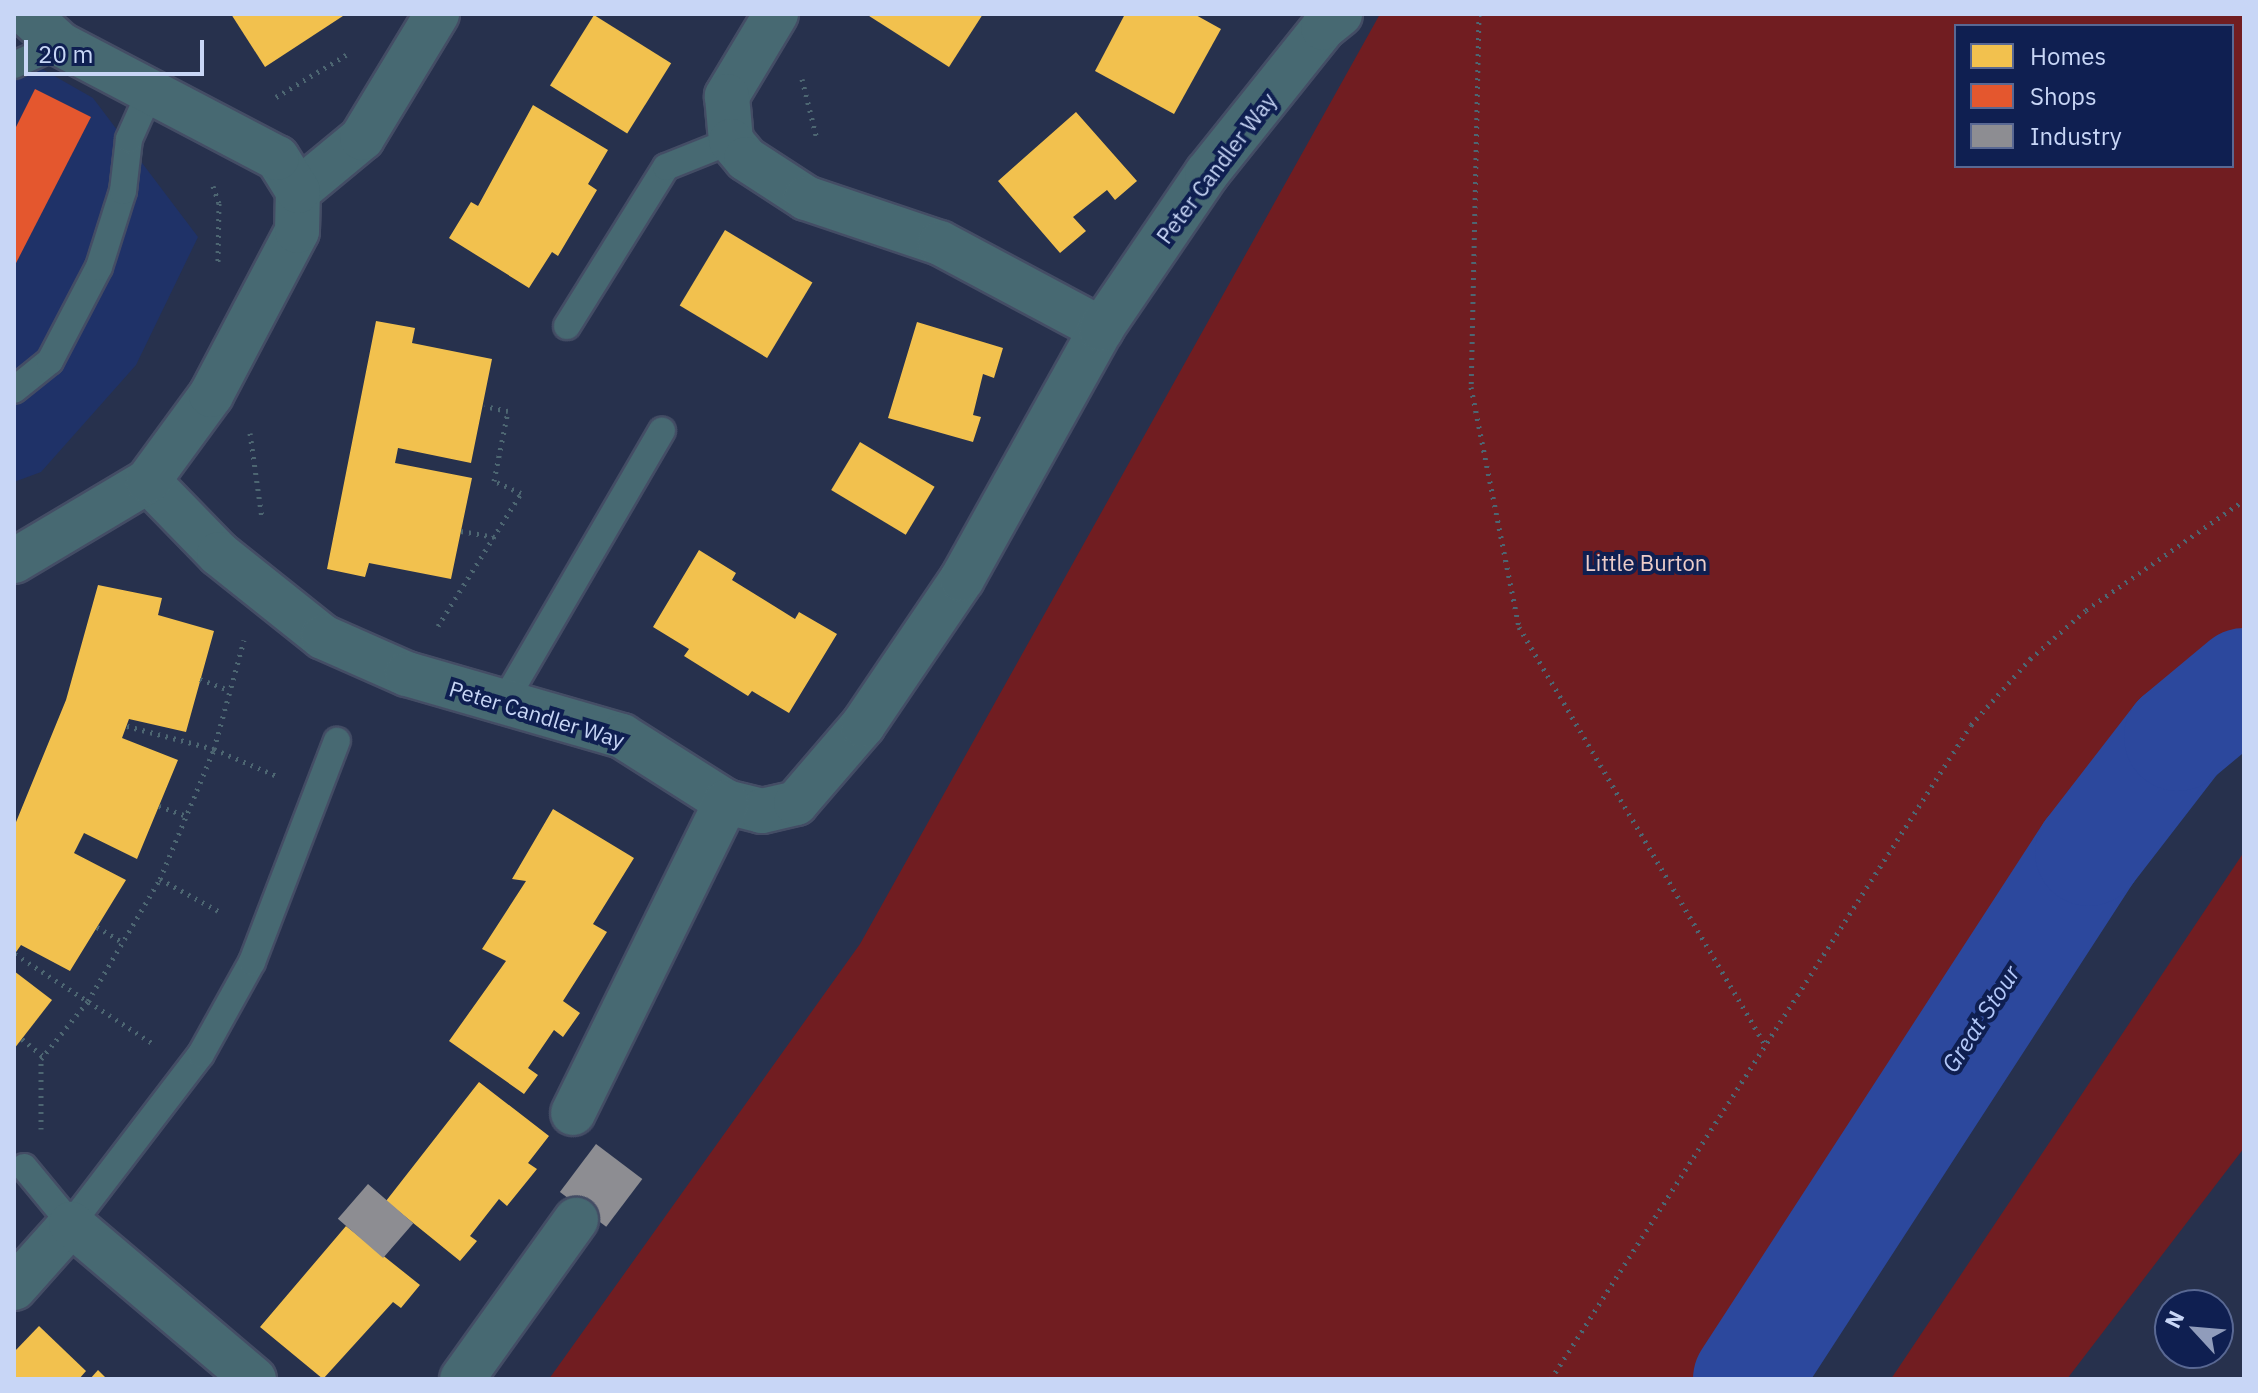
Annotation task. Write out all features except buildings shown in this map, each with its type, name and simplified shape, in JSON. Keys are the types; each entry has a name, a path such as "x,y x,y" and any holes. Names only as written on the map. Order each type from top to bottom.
{"street":[{"path":"14,561 148,481 219,380 297,231 298,191 277,158 149,94 60,44 27,14"},
{"path":"298,191 362,138 437,14"},
{"name":"Peter Candler Way","path":"148,481 237,568 323,637 407,674 622,736 726,802 762,811 796,803 863,725 962,579 1101,329 1220,155 1340,14"},
{"path":"771,22 727,96 731,141 764,174 806,198 940,243 1101,329"},
{"path":"573,1113 726,802"},
{"path":"462,1379 576,1220"},
{"path":"14,1288 71,1224 254,1379"}],"lane":[{"path":"14,65 60,44"},
{"path":"14,390 50,361 99,267 123,191 129,139 149,94"},
{"path":"567,326 666,167 731,141"},
{"path":"504,702 662,431"},
{"path":"24,1167 71,1224 189,1069 263,935 337,741"}],"path":[{"path":"1479,14 1471,387 1519,627 1766,1046"},
{"path":"771,22 798,55 819,142"},
{"path":"218,280 219,203 203,163 248,103 266,104 358,48"},
{"path":"219,380 245,396 265,535 237,568"},
{"path":"407,674 521,493 494,481 508,411 485,406"},
{"path":"1551,1379 1971,725 2030,659 2086,610 2244,500"},
{"path":"461,531 494,537"},
{"path":"24,1167 44,1123 43,1056 88,1001 160,879 214,749 229,690 251,625"},
{"path":"200,679 229,690"},
{"path":"127,726 214,749 319,792"},
{"path":"159,806 186,816"},
{"path":"160,879 263,935"},
{"path":"97,927 122,942"},
{"path":"15,954 189,1069"},
{"path":"22,1039 43,1056"}],"shaded area":[{"path":"14,53 93,98 198,237 136,365 41,472 14,482"}],"green space":[{"name":"Little Burton","path":"1380,14 2244,14 2244,634 2178,680 2011,911 1706,1379 549,1379 860,944"},
{"path":"2244,852 2244,1148 2067,1379 1891,1379"}],"waterway":[{"name":"Great Stour","path":"1747,1379 2089,852 2178,737 2244,682"}]}
